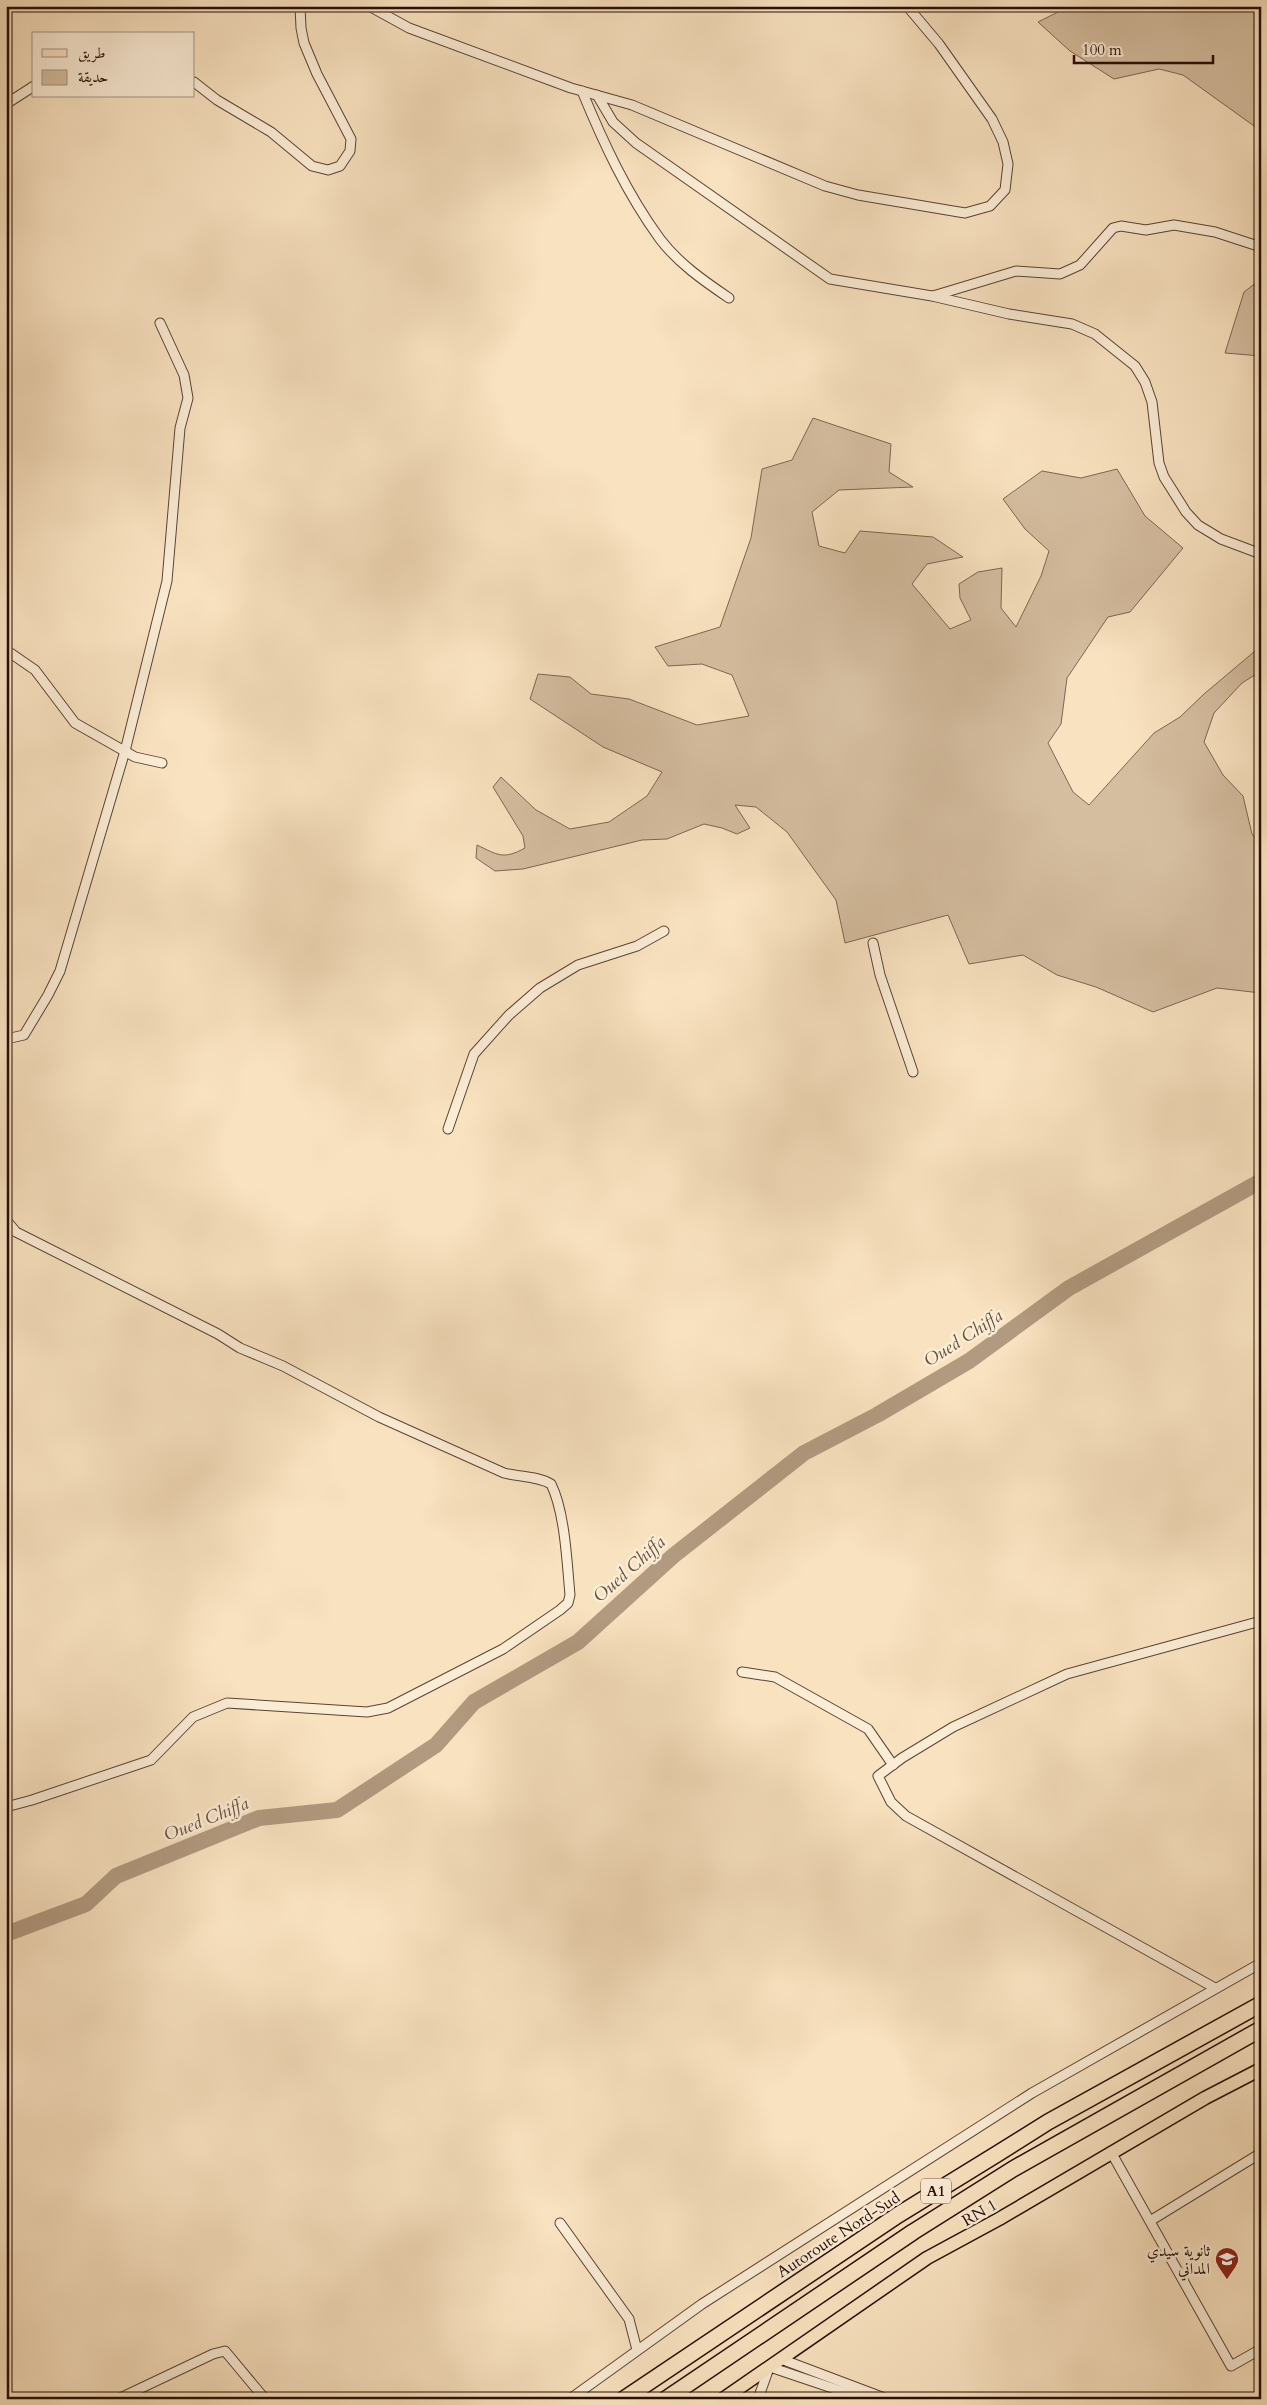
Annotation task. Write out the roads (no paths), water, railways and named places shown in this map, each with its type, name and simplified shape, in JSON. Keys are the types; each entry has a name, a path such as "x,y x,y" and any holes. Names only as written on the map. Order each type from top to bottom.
{"highway":[{"name":"Autoroute Nord-Sud","path":"624,2399 947,2184 1048,2122 1261,2004"},
{"name":"A1","path":"666,2399 913,2232 1013,2169 1261,2028"}],"main road":[{"name":"RN 1","path":"723,2399 927,2258 1000,2219 1111,2152 1261,2069"}],"street":[{"path":"195,83 217,100 271,132 312,166 328,170 340,166 350,151 351,138 317,74 304,43 300,6"},
{"path":"369,6 409,28 582,91 641,109 833,188 858,196 905,202 946,212 965,213 990,206 1006,190 1008,164 1003,142 992,119 939,44 907,6"},
{"path":"6,104 32,87"},
{"path":"582,91 618,172 660,240 698,276 729,298"},
{"path":"597,95 613,122 636,144 830,278 932,296 1008,314 1072,324 1095,334 1135,366 1146,382 1152,402 1159,463 1164,476 1186,512 1198,524 1221,539 1261,554"},
{"path":"932,296 1016,270 1060,274 1080,265 1113,228 1121,226 1146,230 1174,225 1215,232 1261,247"},
{"path":"6,1039 24,1036 60,971 126,752 167,581 180,428 188,398 184,375 160,323"},
{"path":"6,650 34,670 75,723 126,752 162,763"},
{"path":"448,1129 474,1054 509,1015 540,988 578,965 620,953 664,931"},
{"path":"873,943 880,975 914,1072"},
{"path":"6,1220 16,1232 218,1334 240,1348 283,1366 378,1417 504,1473 525,1478 538,1478 552,1484 563,1533 570,1595 568,1603 560,1610 503,1649 388,1708 367,1712 227,1703 193,1717 151,1760 6,1807"},
{"path":"1215,1988 906,1816 891,1802 878,1776 893,1764 953,1727 1066,1674 1261,1621"},
{"path":"742,1672 775,1677 868,1729 893,1764"},
{"path":"570,2399 702,2304 785,2253 1032,2093 1261,1963"},
{"path":"1111,2152 1231,2366 1261,2349"},
{"path":"1150,2221 1261,2154"},
{"path":"560,2223 629,2319 637,2350"},
{"path":"118,2399 213,2354 225,2351 265,2399"},
{"path":"781,2359 887,2399"},
{"path":"758,2399 769,2367 865,2399"}],"waterway":[{"name":"Oued Chiffa","path":"6,1934 86,1904 116,1876 259,1818 337,1810 436,1745 474,1702 578,1642 673,1556 804,1453 877,1415 969,1361 1069,1288 1261,1181"}],"place":[{"name":"ثانوية سيدي المداني","path":"1227,2280"}]}
